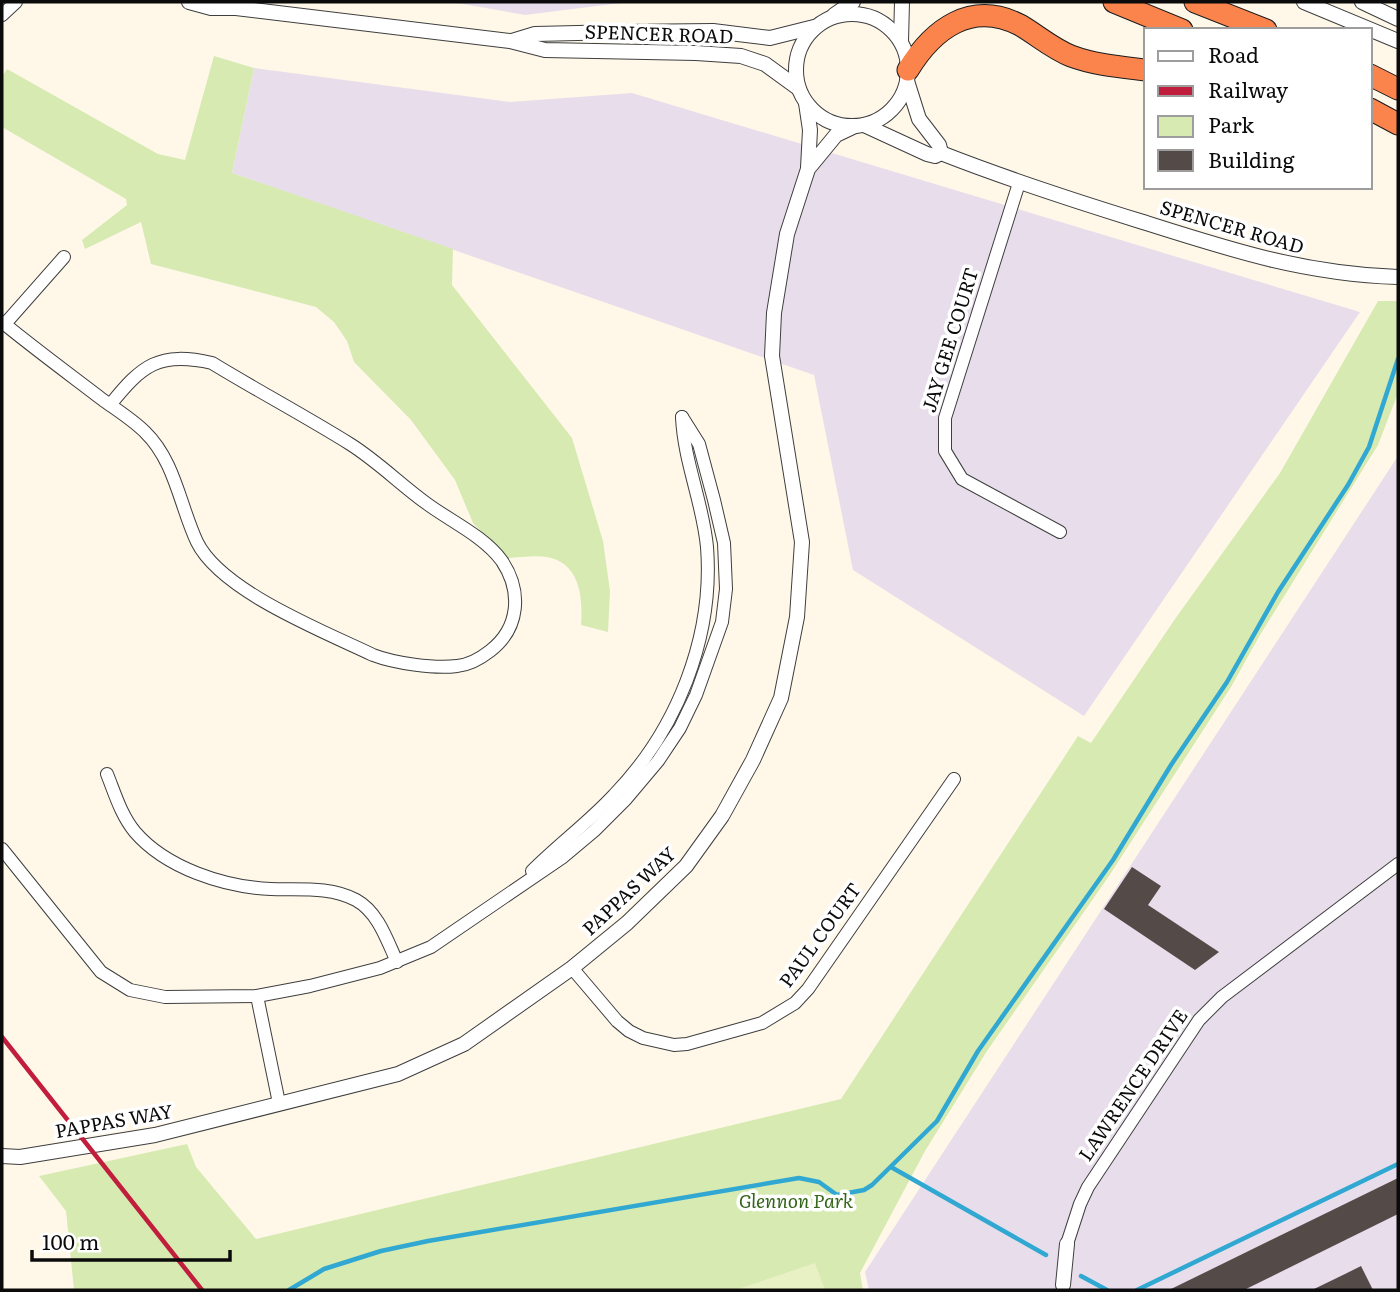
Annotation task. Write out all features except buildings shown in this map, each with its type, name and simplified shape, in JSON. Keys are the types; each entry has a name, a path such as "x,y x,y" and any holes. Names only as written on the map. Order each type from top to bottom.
{"highway":[{"path":"1114,2 1177,28"},
{"path":"1195,2 1261,28"},
{"path":"908,76 931,38 944,28 957,21 986,16 1004,18 1017,24 1069,55 1111,66 1144,70"},
{"path":"1372,76 1398,89"},
{"path":"1372,110 1398,124"}],"street":[{"path":"2,15 16,2"},
{"name":"SPENCER ROAD","path":"189,2 211,8 230,5 510,41 545,50 696,53 752,58 798,88"},
{"path":"853,2 821,23 804,39 797,55 795,71 798,88 806,103 819,116 836,124 859,125 879,119 892,109 901,96 908,76"},
{"path":"901,41 902,2"},
{"path":"1363,2 1398,19"},
{"path":"1311,3 1368,28"},
{"path":"821,23 843,14 860,14 876,18 890,28 901,41 906,55 908,76 919,119 939,145 941,153"},
{"name":"SPENCER ROAD","path":"510,41 535,34 620,32 713,32 770,38 821,23"},
{"path":"1372,30 1398,41"},
{"path":"620,32 620,52"},
{"name":"PAPPAS WAY","path":"2,1156 20,1157 155,1135 398,1074 464,1044 572,968 627,923 686,866 728,805 753,760 781,698 797,617 802,542 772,356 774,313 787,234 808,169 810,130 806,103"},
{"name":"SPENCER ROAD","path":"859,125 912,149 935,156 941,153 1019,183 1246,255 1303,268 1398,277"},
{"name":"PAPPAS WAY","path":"808,169 836,135 859,125"},
{"name":"JAY GEE COURT","path":"1019,183 945,418 945,452 962,480 1060,532"},
{"path":"64,257 3,323 146,433 166,462 198,544 216,567 243,590 373,655 393,662 457,666 480,658 498,644 512,623 516,600 512,579 500,559 487,545 426,504 352,445 212,363 191,358 169,359 152,365 132,378 110,405"},
{"path":"2,849 101,972 130,990 165,997 257,996 310,986 397,961 431,947 563,857 594,831 658,761 680,728 696,695 722,622 726,589 724,544 699,444 682,416 683,436 706,532 708,584 704,621 684,690 665,727 638,767 614,795 558,845 517,887"},
{"path":"107,774 121,812 135,832 155,850 186,867 225,881 269,889 318,890 355,900 368,909 378,923 397,961"},
{"name":"PAUL COURT","path":"572,968 617,1021 629,1031 662,1044 687,1044 762,1023 795,1003 808,989 954,779"},
{"name":"LAWRENCE DRIVE","path":"1063,1288 1067,1244 1080,1204 1098,1170 1199,1020 1222,997 1398,864"},
{"path":"257,996 279,1102"}],"shaded area":[{"path":"451,2 629,2 525,15"},
{"path":"254,68 510,102 632,93 1360,312 1084,716 853,570 814,375 232,173"},
{"path":"1398,456 1398,1290 869,1290 865,1272"}],"green space":[{"path":"214,56 254,68 232,173 453,249 452,285 572,438 603,541 610,591 608,632 581,625 580,593 567,566 547,557 507,558 473,523 455,480 411,420 354,362 347,341 334,322 316,307 151,264 141,222 85,249 82,240 127,205 126,199 2,127 2,77 7,69 158,154 185,160"},
{"name":"Glennon Park","path":"1378,301 1398,301 1398,393 1378,445 1260,635 1231,687 1109,876 987,1051 925,1151 860,1273 863,1290 74,1290 66,1211 39,1176 187,1144 196,1167 256,1239 841,1099 1078,736 1091,743 1175,619 1280,473"},
{"path":"815,1263 825,1290 735,1290"}],"waterway":[{"path":"289,1290 324,1269 381,1251 428,1241 799,1178 819,1182 837,1195 864,1190 872,1185 937,1121 978,1051 1113,860 1171,765 1227,682 1278,592 1348,485 1369,447 1398,359"},
{"path":"1137,1290 1398,1164"},
{"path":"891,1167 1046,1255"},
{"path":"1081,1276 1107,1290"}],"railway":[{"path":"2,1037 202,1290"}]}
